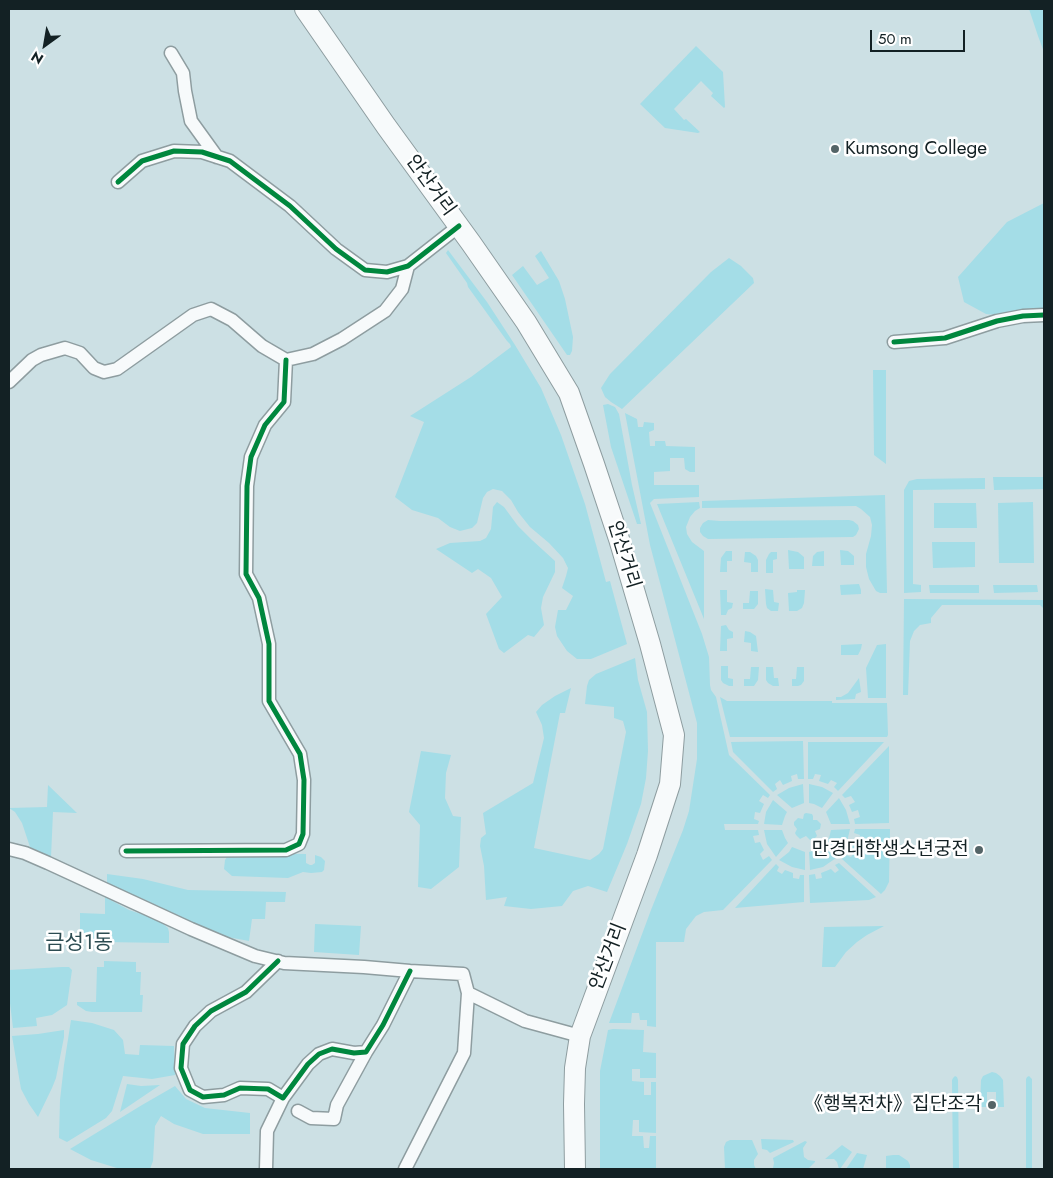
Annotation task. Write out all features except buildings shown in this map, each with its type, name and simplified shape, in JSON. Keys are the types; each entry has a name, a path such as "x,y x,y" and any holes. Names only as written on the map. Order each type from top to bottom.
{"main road":[{"name":"안산거리","path":"305,9 526,322 569,393 619,539 674,735 670,784 647,855 580,1036 575,1068 575,1169"}],"street":[{"path":"171,53 183,73 184,91 192,121 217,157"},
{"path":"118,182 142,161 174,151 202,152 230,161 290,206 336,249 365,270 387,272 408,266 459,226"},
{"path":"9,382 32,360 41,355 65,348 80,352 94,368 104,372 117,369 193,315 211,309 232,320 262,346 286,360 313,354 342,339 385,311 402,289 408,266"},
{"path":"894,342 946,338 997,321 1023,316 1044,315"},
{"path":"126,851 286,850 299,844 303,834 304,780 300,754 269,701 269,644 258,598 246,574 247,486 251,458 265,425 284,402 286,360"},
{"path":"9,848 48,863 182,925 255,956 284,963 463,974 468,993 464,1053 405,1169"},
{"path":"278,961 246,992 211,1011 195,1026 183,1044 181,1068 190,1090 203,1097 224,1095 240,1088 268,1089 284,1098"},
{"path":"298,1111 311,1118 334,1119 337,1105 383,1025 410,971"},
{"path":"468,993 526,1021 580,1036"},
{"path":"266,1169 267,1131 284,1098 308,1064 319,1054 332,1050 354,1053 366,1052"}],"shaded area":[{"path":"1029,9 1044,9 1044,52 1038,36"},
{"path":"696,46 723,72 725,107 711,96 713,93 701,81 674,109 684,120 686,119 700,132 665,128 640,104"},
{"path":"1044,203 1044,320 986,314 964,302 958,277 1007,222"},
{"path":"448,250 487,302 515,345 541,388 561,435 585,504 606,582 610,581 627,644 591,659 577,659 567,651 557,636 555,627 558,610 566,610 573,596 562,588 568,568 563,558 530,527 511,500 502,491 493,489 487,492 483,498 477,523 472,528 460,531 450,527 438,518 412,510 395,497 424,422 410,416 471,377 511,347 468,287 446,253"},
{"path":"541,251 559,281 565,299 573,337 570,355 567,355 512,275 523,266 537,285 549,278 535,256"},
{"path":"729,258 741,266 753,278 754,283 622,409 605,397 601,388 610,374 711,272"},
{"path":"873,370 886,370 886,464 874,455"},
{"path":"608,404 615,407 619,414 641,524 637,524 611,447 603,405"},
{"path":"625,413 637,419 638,427 643,427 644,422 654,423 654,430 649,432 650,446 655,446 655,441 665,441 666,446 695,447 695,472 685,469 684,458 670,458 670,471 654,472 654,485 699,485 699,497 654,499 650,503 702,634 709,657 711,690 716,697 729,755 770,795 768,798 763,795 759,801 764,804 760,813 755,812 754,819 759,821 758,824 724,824 725,830 758,830 759,835 753,836 755,843 760,842 764,850 760,854 763,860 769,856 772,860 723,910 704,912 696,916 686,929 684,942 656,942 656,1027 647,1026 647,1020 640,1020 639,1013 632,1013 631,1023 609,1023 689,811 697,759 697,723 650,545"},
{"path":"993,477 1044,477 1044,489 994,490"},
{"path":"985,478 985,489 913,490 913,584 921,585 921,592 904,593 904,490 909,481 917,479"},
{"path":"885,495 887,593 876,591 869,579 866,567 866,554 872,525 870,517 856,506 702,508 702,501"},
{"path":"497,502 504,507 518,526 555,561 555,572 543,597 541,608 544,625 534,637 528,635 504,653 499,649 486,614 502,597 491,578 478,569 472,573 436,549 450,543 480,541 486,538 491,529 493,507"},
{"path":"699,502 700,508 690,517 686,527 687,534 692,542 704,551 704,619 657,504"},
{"path":"1033,502 1034,563 999,563 998,503"},
{"path":"934,503 976,503 977,528 934,528"},
{"path":"708,520 849,520 858,525 859,529 853,537 708,539 700,532 700,528"},
{"path":"932,542 975,542 975,567 933,568"},
{"path":"788,550 798,552 804,557 804,569 789,569"},
{"path":"840,550 848,551 854,556 854,565 841,565"},
{"path":"726,551 732,551 732,561 727,561 727,572 720,572 721,558"},
{"path":"824,551 824,566 812,566 813,556 817,552"},
{"path":"745,552 750,552 756,556 758,572 751,572 751,563 744,562"},
{"path":"771,552 777,552 777,559 773,560 773,573 766,573 766,560"},
{"path":"859,584 861,594 841,595 840,585"},
{"path":"929,585 979,585 979,593 930,593"},
{"path":"993,585 1037,585 1038,592 994,593"},
{"path":"765,589 773,590 774,602 779,603 778,611 771,611 767,608"},
{"path":"720,590 727,590 727,602 733,603 732,608 728,610 726,615 721,615"},
{"path":"797,590 805,590 804,603 802,608 797,611 789,611 788,593 797,592"},
{"path":"750,591 758,591 758,604 754,609 743,609 743,603 749,603"},
{"path":"904,599 1044,600 1044,609 1040,605 942,605 931,618 931,623 920,625 914,631 910,641 908,695 903,695"},
{"path":"726,625 733,632 733,638 727,639 727,651 720,651 721,626"},
{"path":"745,631 756,636 758,652 751,651 751,643 744,642"},
{"path":"862,644 858,655 841,655 841,645"},
{"path":"886,644 886,698 868,698 866,668 877,645"},
{"path":"635,658 638,680 647,712 648,751 646,778 641,804 607,892 588,886 573,891 562,906 531,909 504,906 507,897 486,900 484,866 480,846 481,838 486,834 483,813 533,783 544,738 542,725 536,712 555,696 571,688 565,713 560,713 534,848 590,860 603,849 626,732 623,721 614,718 614,707 585,704 587,686 589,680 596,674"},
{"path":"721,666 728,666 728,678 733,679 733,686 723,683 721,680"},
{"path":"751,667 759,667 758,680 754,686 744,686 744,679 750,679"},
{"path":"766,667 773,667 774,678 778,678 779,686 773,686 768,683 766,680"},
{"path":"797,667 804,667 804,681 801,685 792,686 792,679 796,679"},
{"path":"859,678 861,692 856,694 855,699 836,700 836,697 841,697 848,693"},
{"path":"720,697 727,701 887,703 888,735 887,737 730,737"},
{"path":"803,741 804,779 798,779 797,774 791,776 792,781 783,785 780,780 775,784 777,789 773,792 733,752 731,742"},
{"path":"808,742 884,742 838,791 834,787 837,783 831,780 828,784 819,781 821,775 815,774 813,779 808,779"},
{"path":"889,746 889,823 855,824 854,819 860,817 858,810 852,812 849,805 855,802 851,796 845,798 842,795"},
{"path":"421,751 451,755 446,773 445,798 453,816 461,817 459,867 431,889 418,887 420,825 409,812"},
{"path":"803,784 804,803 792,808 777,795 789,788"},
{"path":"809,784 822,787 833,793 822,808 809,803"},
{"path":"48,785 77,813 53,812 51,857 30,847 22,823 15,812 9,808 47,807"},
{"path":"839,798 846,810 850,824 831,824 826,812"},
{"path":"773,800 787,812 782,825 764,824 766,812"},
{"path":"806,813 812,814 813,820 817,820 821,824 820,829 815,831 817,836 813,840 806,836 800,839 795,833 797,829 794,822 798,818 803,819"},
{"path":"850,829 847,842 840,854 826,842 831,830"},
{"path":"855,829 890,829 889,882 881,894 842,859 846,855 851,857 855,852 850,848 853,840 859,841 860,835 854,833"},
{"path":"764,830 782,830 788,843 776,857 767,844"},
{"path":"823,846 836,858 823,867 810,870 809,852"},
{"path":"792,847 805,852 805,870 792,867 779,860"},
{"path":"229,854 306,854 306,863 310,865 315,863 315,855 325,861 324,870 322,872 303,872 288,878 232,876 224,869 225,860"},
{"path":"839,863 876,897 869,900 810,903 809,875 815,874 816,879 822,878 821,873 831,869 835,873 839,870 835,865"},
{"path":"776,864 779,867 777,871 782,874 785,870 793,873 793,878 799,879 800,875 804,875 804,902 735,908"},
{"path":"107,874 143,879 188,890 286,892 285,902 266,902 265,919 252,919 249,941 222,936 141,898 107,886"},
{"path":"105,897 129,910 162,923 168,928 169,943 102,942 89,938 80,929 80,913 105,914"},
{"path":"315,924 361,926 359,955 314,952"},
{"path":"884,926 857,942 846,952 835,967 822,967 824,927"},
{"path":"104,961 136,962 136,972 141,972 140,995 143,995 142,1012 92,1012 86,1011 77,1005 77,1002 96,1002 97,967 104,967"},
{"path":"69,967 72,970 67,1005 52,1015 36,1018 37,1026 13,1028 9,995 9,970"},
{"path":"71,1020 92,1023 114,1030 123,1040 125,1054 139,1055 140,1045 174,1046 175,1075 152,1079 123,1076 112,1111 106,1118 67,1142 59,1138 60,1100"},
{"path":"64,1030 56,1078 38,1117 21,1089 12,1036"},
{"path":"608,1030 644,1030 643,1052 656,1053 656,1078 640,1078 640,1069 632,1069 632,1081 644,1082 644,1095 651,1095 651,1082 656,1082 656,1133 639,1132 639,1120 633,1120 632,1136 643,1136 644,1148 649,1148 650,1136 656,1136 656,1169 600,1169 600,1071"},
{"path":"992,1072 996,1073 1003,1080 1004,1107 996,1107 996,1092 987,1092 987,1107 980,1107 981,1080 983,1076"},
{"path":"955,1076 958,1080 959,1169 953,1169 952,1080"},
{"path":"1029,1076 1032,1079 1032,1169 1026,1169 1026,1079"},
{"path":"127,1084 141,1086 160,1085 120,1112"},
{"path":"175,1086 186,1099 205,1108 250,1113 250,1134 203,1134 174,1124 161,1116 155,1126 153,1161 150,1169 120,1169 91,1160 70,1149 142,1105"},
{"path":"761,1139 793,1140 794,1142 770,1153 762,1149"},
{"path":"730,1140 752,1140 758,1154 754,1160 756,1169 725,1169 724,1147 726,1142"},
{"path":"805,1141 807,1142 803,1148 804,1157 815,1161 808,1169 773,1168 773,1158"},
{"path":"842,1145 852,1152 839,1169 834,1159 825,1159"},
{"path":"857,1153 867,1155 863,1169 846,1169"},
{"path":"899,1155 908,1161 910,1169 886,1169 886,1156"}],"cycle path":[{"path":"118,182 142,161 174,151 202,152 230,161 290,206 336,249 365,270 387,272 408,266 459,226"},
{"path":"894,342 945,338 997,321 1023,316 1044,315"},
{"path":"126,851 286,850 299,844 303,834 304,780 300,754 269,701 269,644 259,598 246,574 247,486 251,457 265,425 284,402 286,360"},
{"path":"278,961 246,992 211,1011 195,1026 183,1044 181,1068 190,1090 203,1097 224,1095 240,1088 268,1089 283,1098 308,1064 319,1054 332,1049 354,1053 366,1052 383,1025 410,971"}],"place":[{"name":"Kumsong College","path":"835,149"},
{"name":"만경대학생소년궁전","path":"979,850"},
{"name":"《행복전차》집단조각","path":"992,1105"}],"district":[{"name":"금성1동","path":"79,944"}]}
